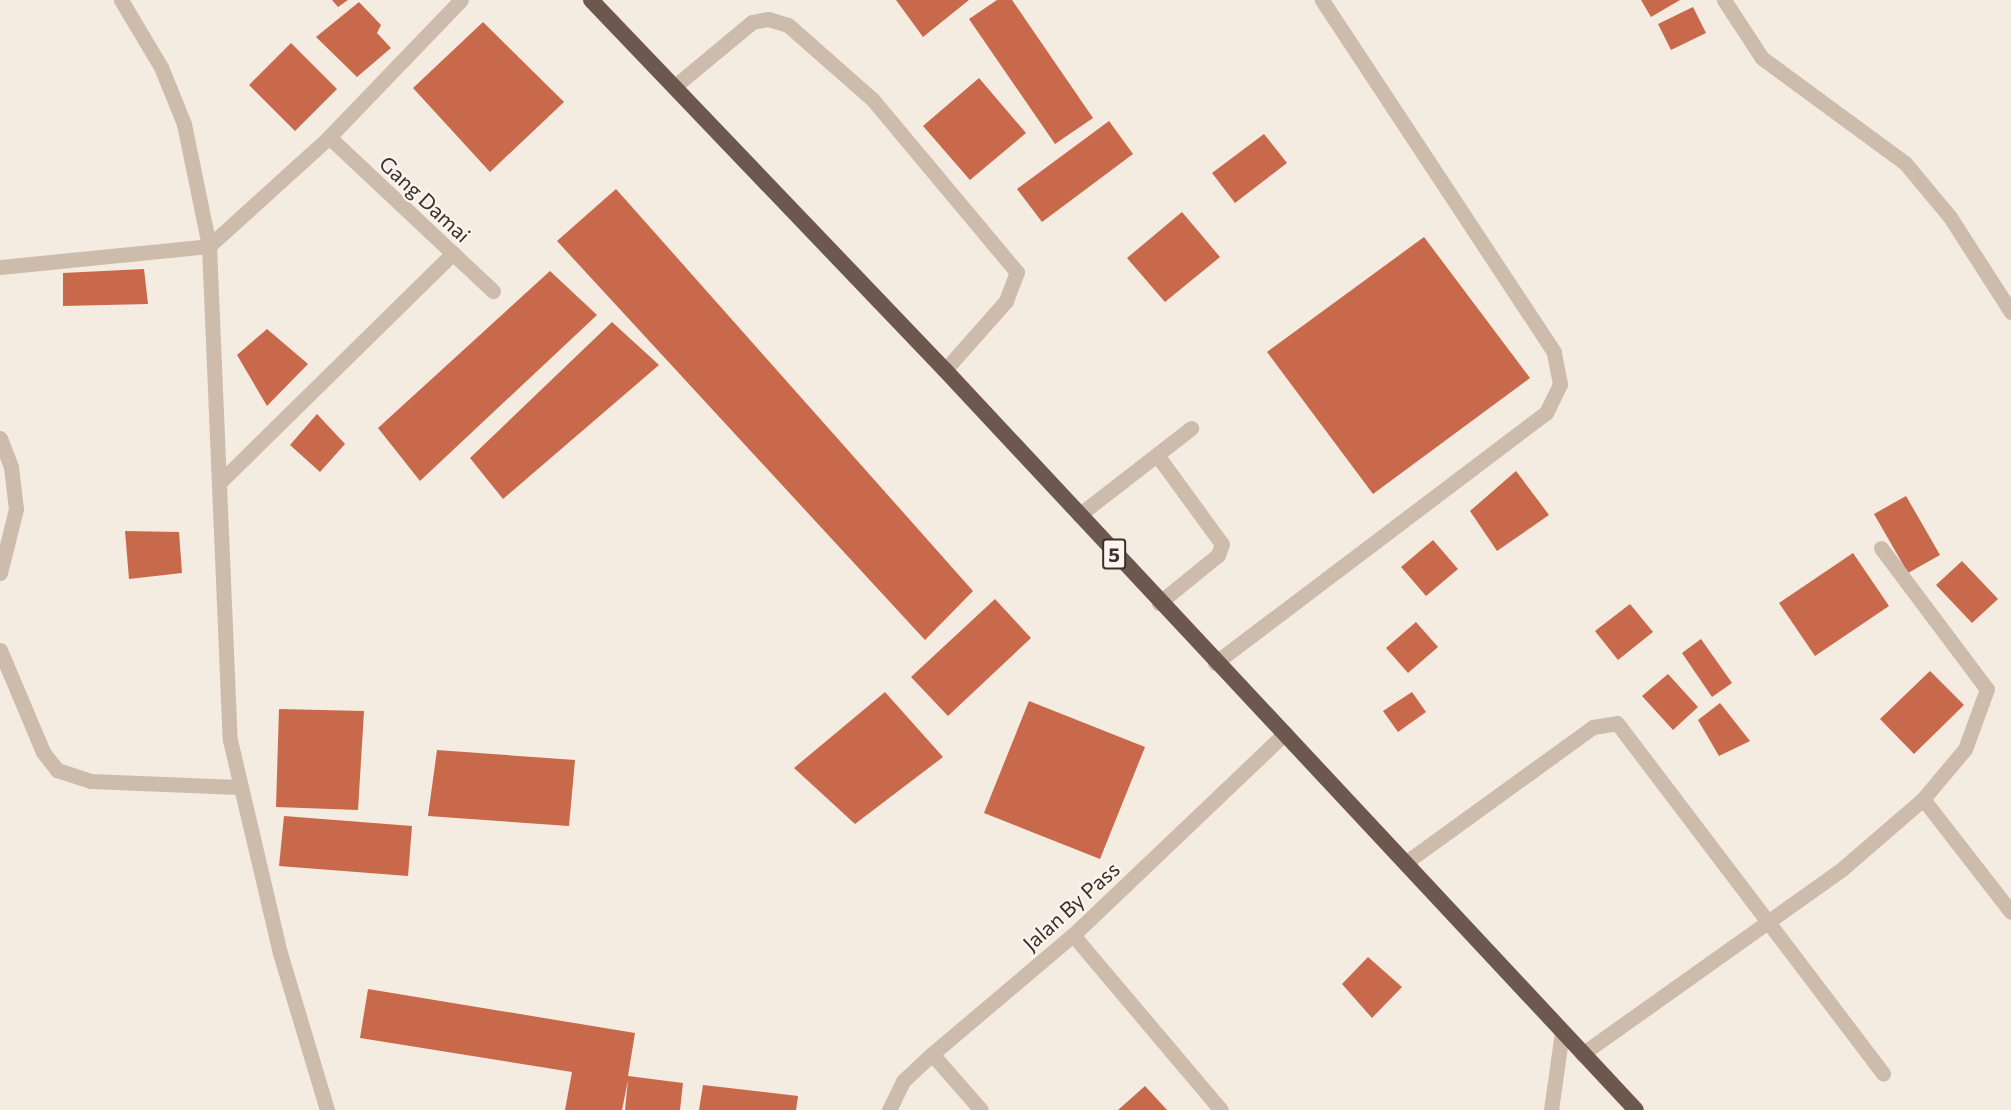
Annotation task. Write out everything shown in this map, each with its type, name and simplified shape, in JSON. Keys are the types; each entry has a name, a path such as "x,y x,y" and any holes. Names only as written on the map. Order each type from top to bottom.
{"highway":[{"name":"5","path":"591,0 945,370 1215,663 1285,733 1636,1110"}],"street":[{"path":"121,0 161,67 184,124 209,246 227,708 239,787 327,1110"},
{"path":"0,267 209,246 329,137 461,0"},
{"path":"1215,663 1546,412 1560,384 1554,352 1322,0"},
{"path":"1724,0 1762,58 1905,163 1950,217 2011,312"},
{"path":"675,86 752,22 768,19 788,25 873,100 1017,272 1006,301 945,370"},
{"name":"Gang Damai","path":"329,137 493,291"},
{"path":"219,483 453,253"},
{"path":"1079,515 1191,428"},
{"path":"0,438 11,467 16,510 0,573"},
{"path":"1156,454 1222,544 1218,555 1159,603"},
{"path":"1582,1054 1842,869 1923,799 1965,749 1987,689 1881,548"},
{"path":"0,650 44,752 57,770 90,781 239,787"},
{"path":"1406,863 1593,727 1617,723 1766,924 1883,1073"},
{"name":"Jalan By Pass","path":"889,1110 903,1081 1073,935 1285,733"},
{"path":"1923,799 2011,912"},
{"path":"1073,935 1221,1110"},
{"path":"1551,1110 1562,1032"},
{"path":"932,1054 981,1110"}],"building":[{"path":"332,0 348,0 338,7"},
{"path":"896,0 969,0 923,37"},
{"path":"997,0 1012,0 1093,118 1055,144 969,19"},
{"path":"1641,0 1680,0 1651,17"},
{"path":"359,2 381,25 377,33 391,48 357,77 316,37"},
{"path":"1693,7 1706,33 1671,50 1658,24"},
{"path":"483,22 564,102 490,172 413,88"},
{"path":"291,43 337,89 295,131 249,85"},
{"path":"979,78 1026,133 970,180 923,126"},
{"path":"1109,121 1133,154 1042,222 1017,189"},
{"path":"1264,134 1287,163 1235,203 1212,173"},
{"path":"616,189 973,591 925,640 557,241"},
{"path":"1182,212 1220,257 1165,302 1127,258"},
{"path":"1424,237 1530,378 1373,494 1267,352"},
{"path":"144,269 148,304 63,306 63,273"},
{"path":"550,271 597,315 420,481 378,428"},
{"path":"612,322 659,365 503,499 470,458"},
{"path":"267,329 308,364 267,406 237,355"},
{"path":"317,414 345,444 320,472 290,445"},
{"path":"1516,471 1549,515 1497,551 1470,511"},
{"path":"1906,496 1940,555 1908,573 1874,514"},
{"path":"125,531 179,532 182,573 129,579"},
{"path":"1433,540 1458,569 1426,596 1401,567"},
{"path":"1853,553 1889,606 1815,656 1779,603"},
{"path":"1962,561 1998,599 1972,623 1936,585"},
{"path":"995,599 1031,638 948,716 911,677"},
{"path":"1630,604 1653,632 1618,660 1595,631"},
{"path":"1416,622 1438,647 1408,673 1386,648"},
{"path":"1701,639 1732,683 1712,697 1682,653"},
{"path":"1930,671 1964,705 1914,754 1880,719"},
{"path":"1668,674 1698,707 1673,730 1642,696"},
{"path":"885,692 943,757 855,824 794,768"},
{"path":"1412,692 1426,712 1398,732 1383,711"},
{"path":"1029,701 1145,747 1100,859 984,813"},
{"path":"1720,703 1750,741 1719,756 1698,720"},
{"path":"279,709 364,711 358,810 276,807"},
{"path":"437,750 575,760 569,826 428,816"},
{"path":"284,816 412,826 408,876 279,866"},
{"path":"1368,957 1402,987 1372,1018 1342,984"},
{"path":"368,989 635,1033 628,1076 683,1083 680,1110 625,1110 628,1080 622,1110 565,1110 572,1072 360,1038"},
{"path":"703,1085 798,1096 796,1110 699,1110"},
{"path":"1145,1086 1167,1110 1118,1110"}]}
